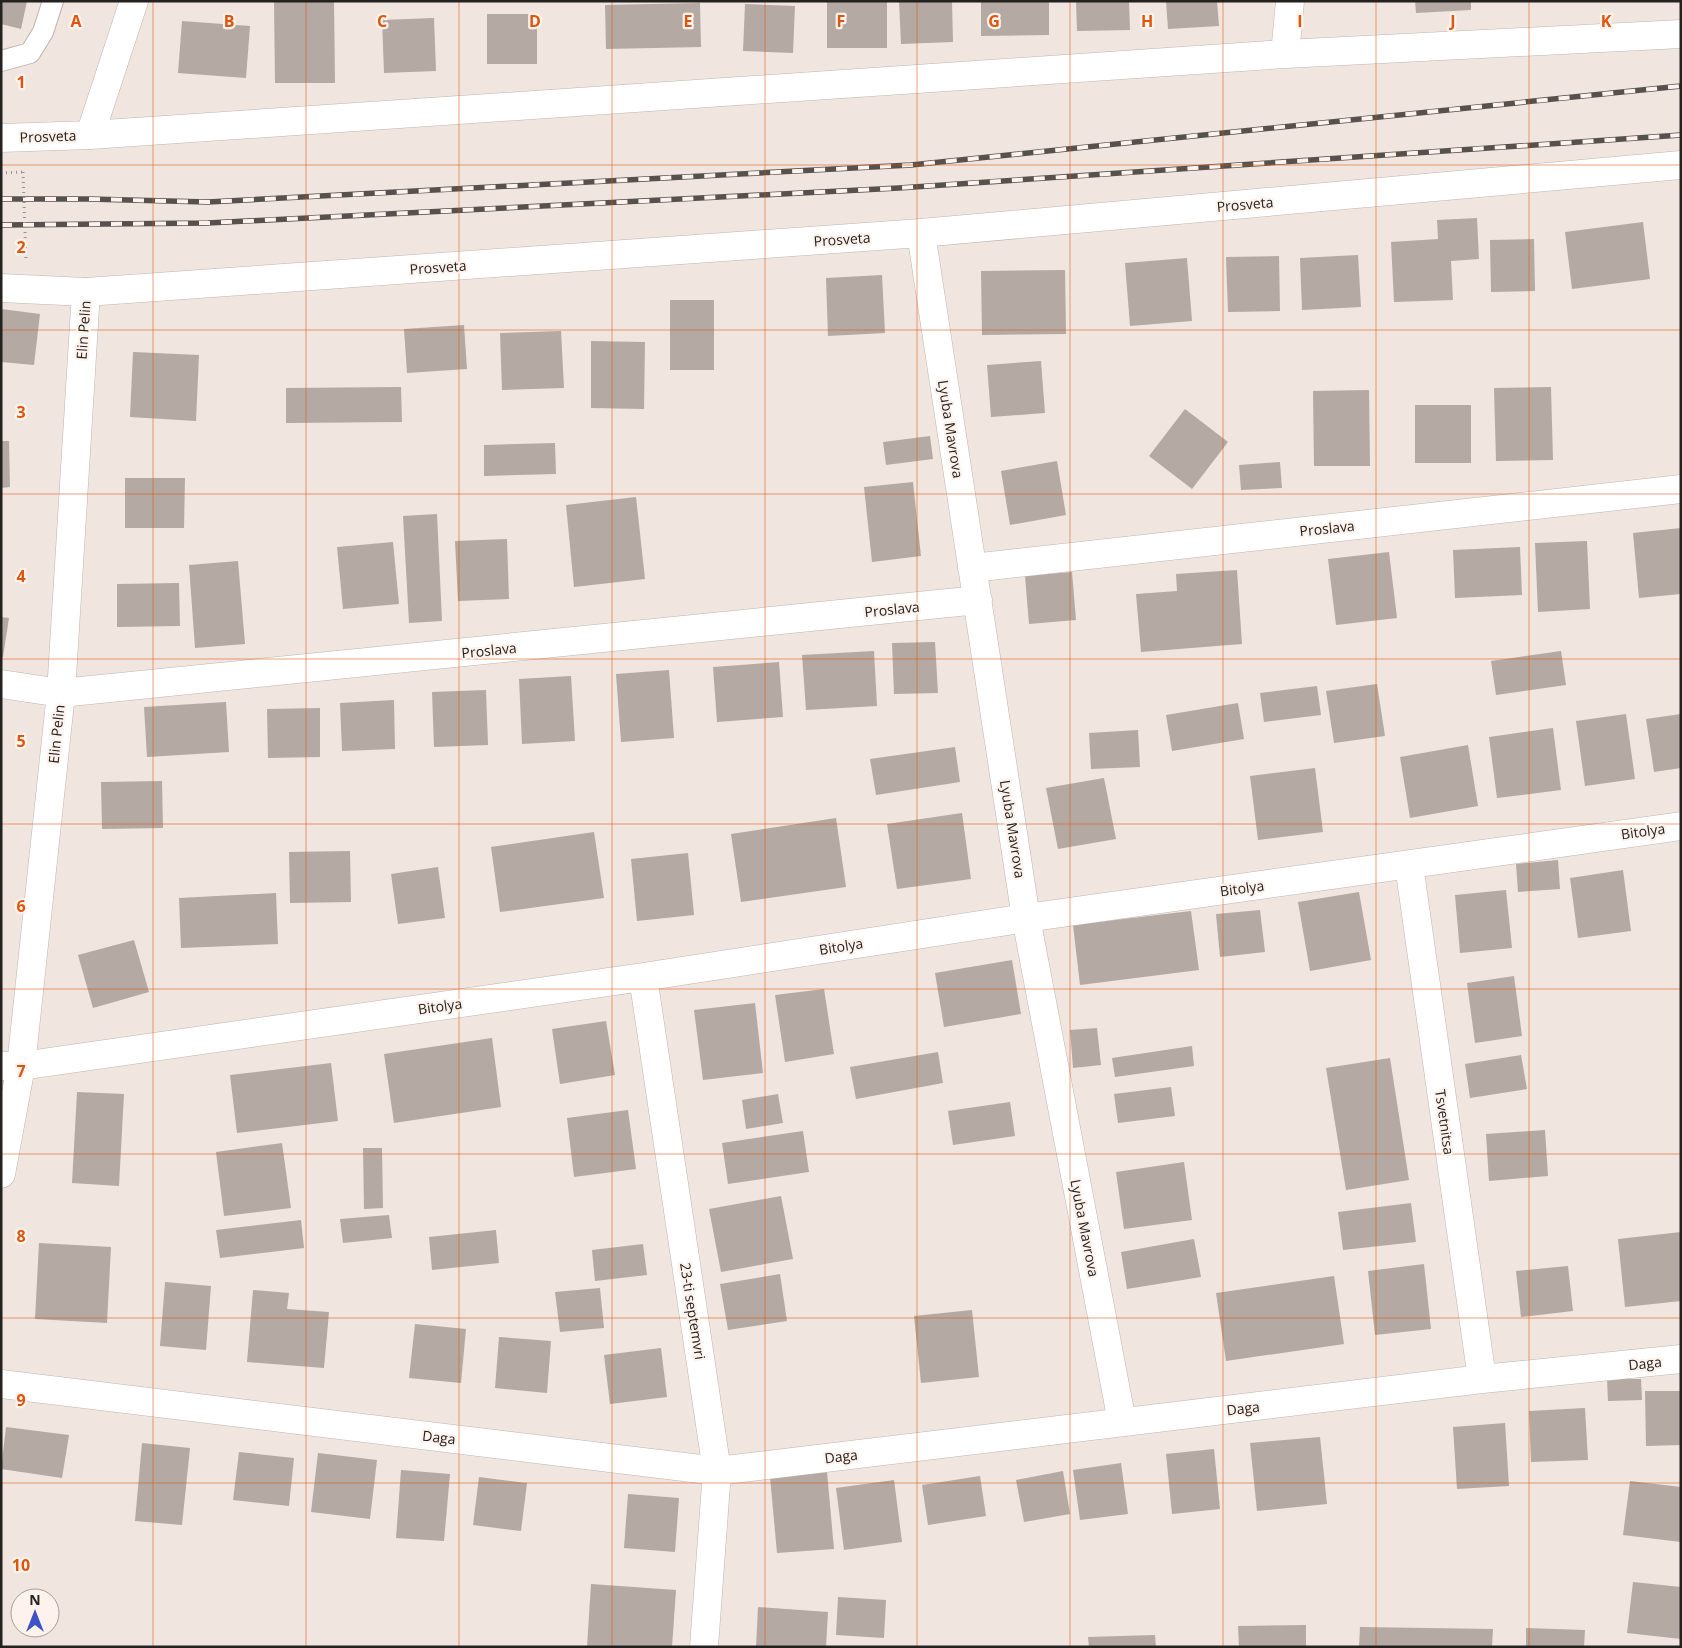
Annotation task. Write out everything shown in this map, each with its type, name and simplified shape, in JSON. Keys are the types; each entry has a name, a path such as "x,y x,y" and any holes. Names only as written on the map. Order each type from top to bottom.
{"street":[{"path":"90,135 134,1"},
{"path":"1284,54 1290,1"},
{"name":"Prosveta","path":"1,138 90,135 1284,54 1681,34"},
{"name":"Prosveta","path":"1,288 86,292 921,233 1681,165"},
{"name":"Lyuba Mavrova","path":"921,233 1026,918 1122,1422"},
{"name":"Elin Pelin","path":"1,1174 11,1066 61,693 86,292"},
{"name":"Proslava","path":"972,568 1681,489"},
{"name":"Proslava","path":"1,684 61,693 978,600"},
{"name":"Bitolya","path":"11,1066 643,977 1026,918 1681,826"},
{"name":"Tsvetnitsa","path":"1409,865 1482,1379"},
{"name":"23-ti septemvri","path":"643,977 717,1471 704,1647"},
{"name":"Daga","path":"1,1384 717,1471 1482,1379 1681,1359"}],"lane":[{"path":"1,61 30,53 43,32 53,1"}],"path":[{"path":"1,173 24,172 26,262"}],"building":[{"path":"1,1 27,1 21,29 1,24"},
{"path":"274,1 334,1 335,83 275,83"},
{"path":"827,1 887,1 887,48 827,48"},
{"path":"899,1 952,1 953,42 901,44"},
{"path":"981,1 1049,1 1049,35 981,36"},
{"path":"1076,1 1129,1 1130,30 1077,31"},
{"path":"1166,1 1217,1 1219,26 1168,29"},
{"path":"1415,1 1471,1 1471,10 1416,13"},
{"path":"700,3 701,47 606,49 605,5"},
{"path":"745,4 795,6 793,53 743,51"},
{"path":"487,14 537,14 537,64 487,64"},
{"path":"434,18 436,71 384,73 382,20"},
{"path":"182,21 250,26 246,78 178,73"},
{"path":"1477,218 1479,259 1451,261 1453,300 1394,302 1391,242 1438,239 1437,220"},
{"path":"1643,222 1650,279 1572,289 1565,232"},
{"path":"1534,239 1535,291 1491,292 1490,240"},
{"path":"1358,255 1361,307 1302,310 1300,258"},
{"path":"1279,256 1280,311 1228,312 1226,257"},
{"path":"1187,258 1192,321 1130,326 1125,263"},
{"path":"1065,270 1066,334 982,335 981,271"},
{"path":"882,275 885,333 828,336 826,278"},
{"path":"670,300 714,300 714,370 670,370"},
{"path":"1,309 40,314 34,365 1,362"},
{"path":"464,325 467,369 407,373 404,329"},
{"path":"561,331 564,388 502,390 500,333"},
{"path":"591,341 645,342 644,409 591,408"},
{"path":"133,352 199,355 196,421 130,417"},
{"path":"1041,361 1045,413 991,417 987,365"},
{"path":"401,387 402,422 286,423 286,388"},
{"path":"1551,387 1553,460 1496,461 1494,388"},
{"path":"1369,390 1370,466 1314,466 1313,391"},
{"path":"1415,405 1471,405 1471,463 1415,463"},
{"path":"1185,409 1228,442 1192,489 1149,456"},
{"path":"930,436 933,459 886,465 883,442"},
{"path":"1,441 9,441 10,487 1,488"},
{"path":"555,443 556,474 484,476 484,445"},
{"path":"1057,461 1066,515 1010,525 1001,471"},
{"path":"1280,462 1282,488 1241,490 1239,465"},
{"path":"125,478 185,478 184,528 125,528"},
{"path":"913,482 921,556 872,562 864,487"},
{"path":"636,497 645,579 574,587 566,505"},
{"path":"437,514 442,621 409,623 403,516"},
{"path":"1681,528 1681,594 1639,598 1633,533"},
{"path":"507,539 509,599 458,601 455,541"},
{"path":"1587,541 1590,609 1538,612 1535,543"},
{"path":"393,542 399,604 343,609 337,547"},
{"path":"1520,547 1522,595 1455,598 1453,550"},
{"path":"1389,552 1397,618 1336,625 1328,559"},
{"path":"238,561 245,644 195,648 189,565"},
{"path":"1237,570 1242,644 1141,652 1136,594 1177,591 1176,574"},
{"path":"1072,572 1076,620 1029,624 1025,576"},
{"path":"179,583 180,626 117,627 117,584"},
{"path":"1,617 9,618 3,657 1,657"},
{"path":"935,642 938,693 894,694 892,643"},
{"path":"874,651 877,706 806,710 802,655"},
{"path":"1561,651 1566,685 1496,695 1491,661"},
{"path":"779,662 783,717 717,722 713,667"},
{"path":"669,670 674,738 621,742 616,674"},
{"path":"571,676 575,741 522,744 519,679"},
{"path":"1377,684 1385,736 1334,743 1326,691"},
{"path":"1317,686 1321,715 1264,722 1260,693"},
{"path":"486,690 488,745 434,747 432,692"},
{"path":"394,700 395,749 342,751 340,703"},
{"path":"226,702 229,752 147,757 144,707"},
{"path":"1238,703 1244,739 1172,751 1166,715"},
{"path":"320,708 320,757 268,758 267,709"},
{"path":"1626,714 1635,779 1585,786 1576,721"},
{"path":"1681,714 1681,768 1654,772 1646,719"},
{"path":"1553,728 1561,790 1497,798 1489,737"},
{"path":"1138,730 1140,767 1091,769 1089,733"},
{"path":"1468,745 1478,806 1410,818 1400,757"},
{"path":"955,747 960,782 876,795 870,759"},
{"path":"1315,768 1323,832 1258,840 1250,776"},
{"path":"1104,778 1116,839 1058,849 1046,788"},
{"path":"162,781 163,828 102,829 101,782"},
{"path":"962,813 971,879 897,889 887,824"},
{"path":"836,818 846,887 741,902 731,834"},
{"path":"594,832 604,898 500,912 491,847"},
{"path":"350,851 351,902 290,903 289,852"},
{"path":"688,853 694,915 637,921 631,859"},
{"path":"1558,860 1560,889 1518,892 1516,864"},
{"path":"438,867 445,918 398,924 391,874"},
{"path":"1623,870 1631,931 1578,938 1570,878"},
{"path":"1506,890 1512,948 1460,953 1455,895"},
{"path":"1359,892 1371,960 1310,971 1298,902"},
{"path":"276,893 278,944 181,948 179,898"},
{"path":"1260,910 1265,952 1220,957 1216,914"},
{"path":"1191,911 1199,970 1080,985 1073,925"},
{"path":"134,940 149,992 93,1008 78,955"},
{"path":"1012,960 1021,1014 944,1027 935,973"},
{"path":"1514,976 1522,1036 1475,1043 1467,983"},
{"path":"824,989 834,1054 785,1062 775,995"},
{"path":"755,1003 763,1073 703,1080 694,1010"},
{"path":"606,1021 615,1075 560,1084 552,1029"},
{"path":"1097,1028 1101,1065 1073,1068 1070,1030"},
{"path":"492,1038 501,1107 394,1123 384,1054"},
{"path":"1192,1046 1194,1066 1115,1077 1112,1058"},
{"path":"938,1052 943,1083 856,1099 850,1067"},
{"path":"1521,1055 1527,1089 1470,1098 1465,1064"},
{"path":"1390,1058 1409,1180 1346,1190 1326,1068"},
{"path":"331,1063 338,1121 237,1133 230,1075"},
{"path":"1171,1087 1175,1116 1118,1123 1114,1094"},
{"path":"77,1092 124,1094 119,1186 72,1183"},
{"path":"778,1094 783,1123 746,1129 742,1100"},
{"path":"1010,1102 1015,1136 953,1145 948,1111"},
{"path":"628,1110 636,1169 574,1177 567,1118"},
{"path":"1545,1130 1548,1176 1489,1181 1486,1134"},
{"path":"803,1131 809,1172 728,1184 722,1143"},
{"path":"282,1143 291,1208 224,1216 216,1152"},
{"path":"363,1148 382,1148 383,1208 364,1209"},
{"path":"1184,1162 1192,1220 1124,1229 1116,1172"},
{"path":"781,1196 793,1259 721,1272 709,1209"},
{"path":"1411,1203 1416,1242 1343,1250 1338,1212"},
{"path":"389,1215 392,1238 343,1243 340,1219"},
{"path":"301,1220 304,1248 220,1258 216,1230"},
{"path":"496,1230 499,1263 432,1270 429,1237"},
{"path":"1681,1232 1681,1301 1625,1307 1618,1239"},
{"path":"1194,1239 1201,1277 1127,1289 1121,1252"},
{"path":"39,1243 111,1247 107,1323 35,1319"},
{"path":"643,1244 647,1275 595,1281 592,1250"},
{"path":"1424,1264 1431,1329 1375,1335 1368,1271"},
{"path":"1568,1266 1573,1311 1521,1317 1516,1271"},
{"path":"780,1274 787,1321 728,1330 720,1284"},
{"path":"1334,1276 1344,1344 1226,1361 1216,1293"},
{"path":"165,1282 211,1286 206,1350 160,1346"},
{"path":"600,1288 604,1328 560,1332 555,1292"},
{"path":"253,1290 289,1293 287,1309 329,1312 324,1368 247,1362"},
{"path":"972,1310 979,1377 921,1383 914,1316"},
{"path":"415,1324 466,1329 461,1383 409,1378"},
{"path":"499,1337 551,1341 547,1393 495,1388"},
{"path":"661,1348 667,1397 610,1404 604,1355"},
{"path":"1607,1379 1641,1379 1642,1400 1608,1401"},
{"path":"1645,1391 1681,1391 1681,1445 1646,1446"},
{"path":"1585,1408 1588,1460 1531,1462 1529,1411"},
{"path":"1505,1423 1509,1486 1457,1489 1453,1427"},
{"path":"6,1427 69,1435 62,1478 1,1469"},
{"path":"1320,1437 1327,1504 1257,1511 1250,1443"},
{"path":"142,1443 190,1448 182,1525 135,1521"},
{"path":"1214,1449 1220,1509 1172,1514 1166,1454"},
{"path":"239,1452 294,1458 289,1506 233,1500"},
{"path":"318,1453 377,1460 370,1519 311,1512"},
{"path":"1121,1463 1128,1514 1080,1520 1073,1470"},
{"path":"401,1470 450,1474 444,1541 396,1538"},
{"path":"1063,1471 1070,1514 1024,1522 1016,1480"},
{"path":"827,1472 834,1549 777,1553 770,1477"},
{"path":"980,1476 986,1516 928,1525 922,1485"},
{"path":"479,1477 527,1483 521,1531 473,1525"},
{"path":"894,1480 902,1542 844,1550 836,1488"},
{"path":"1630,1481 1681,1487 1681,1542 1623,1535"},
{"path":"628,1494 679,1498 675,1552 624,1548"},
{"path":"1633,1582 1681,1587 1681,1639 1627,1633"},
{"path":"591,1584 676,1590 672,1647 587,1647"},
{"path":"838,1597 886,1600 884,1638 836,1635"},
{"path":"758,1607 828,1612 826,1647 756,1647"},
{"path":"1306,1625 1306,1647 1239,1647 1238,1626"},
{"path":"1360,1627 1493,1629 1492,1647 1359,1647"},
{"path":"1526,1628 1585,1630 1584,1647 1526,1647"},
{"path":"1155,1635 1156,1647 1089,1647 1088,1637"}],"railway":[{"path":"1,199 208,202 911,165 1681,86"},
{"path":"1,225 208,223 899,188 1681,135"}]}
